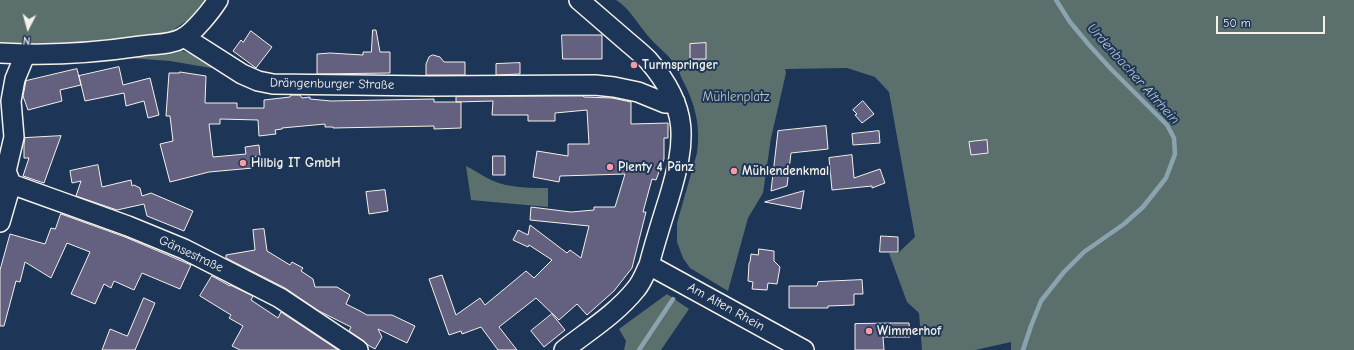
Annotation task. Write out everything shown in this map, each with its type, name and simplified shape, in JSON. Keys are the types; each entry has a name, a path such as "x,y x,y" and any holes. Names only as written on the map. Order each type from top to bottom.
{"street":[{"path":"0,53 25,55 115,50 172,42 184,37 202,20 218,0"},
{"path":"564,350 621,305 636,289 642,279 649,265 678,168 681,152 682,132 675,102 668,88 647,59 580,0"},
{"name":"Drängenburger Straße","path":"184,37 242,74 258,82 273,84 430,86 595,85 638,92 665,103 675,102"},
{"path":"0,222 6,171 14,137 11,101 15,79 25,55"},
{"name":"Gänsestraße","path":"5,182 128,226 184,249 280,298 358,350"},
{"name":"Am Alten Rhein","path":"649,265 804,350"}],"green space":[{"path":"0,0 212,0 191,18 164,36 0,51"},
{"name":"Mühlenplatz","path":"616,0 1354,0 1354,350 1011,350 1011,342 975,350 922,350 919,313 907,302 889,253 898,253 915,237 889,92 875,77 847,68 785,69 786,73 771,138 763,193 748,218 728,291 690,268 683,258 677,242 677,223 697,153 698,133 694,106 674,63 651,40 621,3"},
{"path":"179,50 193,54 213,64 211,68 170,61 130,58 129,56 157,51"},
{"path":"466,166 491,180 505,185 526,188 548,188 548,207 471,200"},
{"path":"667,294 689,309 661,350 624,350 626,341 619,329"}],"building":[{"path":"373,30 376,30 380,52 390,52 390,73 317,74 317,54 330,53 363,55 363,52 371,52"},
{"path":"251,31 272,47 256,68 233,51 241,40 243,42"},
{"path":"562,35 602,35 602,59 563,59"},
{"path":"706,43 706,59 690,59 690,44"},
{"path":"433,55 440,57 444,62 465,62 465,75 426,75 426,64 429,57"},
{"path":"520,63 520,74 496,75 496,64"},
{"path":"119,67 123,85 150,78 159,115 148,118 144,101 126,106 124,93 85,101 79,76"},
{"path":"77,69 81,85 60,90 62,101 28,110 23,96 26,81"},
{"path":"180,72 206,76 205,103 237,103 237,108 264,108 264,100 290,97 291,95 300,95 302,98 310,97 310,99 331,101 434,99 434,102 461,102 461,128 434,129 434,126 333,128 325,127 325,124 282,128 275,130 276,134 259,136 258,120 220,119 220,124 209,124 213,157 246,154 245,147 259,145 260,156 252,157 253,168 209,172 170,182 160,144 173,141 170,116 166,116 169,73"},
{"path":"583,96 612,98 631,102 631,124 668,123 668,138 664,138 664,159 656,180 652,179 643,212 646,212 632,268 614,291 587,315 577,304 559,320 536,298 499,327 517,350 498,350 481,327 462,334 461,331 449,335 429,279 442,275 456,315 480,298 485,305 526,271 534,278 552,260 529,245 528,247 513,240 518,230 528,235 530,225 567,253 570,250 581,258 589,226 530,220 531,207 571,212 594,210 594,207 615,207 625,174 560,176 559,182 533,177 537,151 568,156 568,144 589,144 587,110 555,113 555,121 528,121 528,115 492,115 493,101 456,102 456,97"},
{"path":"863,101 874,114 862,123 855,115 857,114 853,110"},
{"path":"826,126 828,149 791,153 787,186 771,191 778,131"},
{"path":"879,131 880,143 853,145 852,134"},
{"path":"61,136 44,183 23,176 29,158 24,158 25,138"},
{"path":"987,140 988,153 971,155 969,142"},
{"path":"852,155 854,178 880,169 885,183 872,188 872,186 832,190 829,158"},
{"path":"493,156 505,156 505,175 493,175"},
{"path":"98,165 102,187 131,180 132,186 134,185 140,188 142,196 151,193 193,211 184,231 147,216 144,204 117,210 76,196 81,181 72,183 70,171"},
{"path":"385,190 388,211 369,214 366,192"},
{"path":"804,191 801,209 765,202"},
{"path":"61,214 125,237 191,265 180,289 142,273 134,290 114,281 111,288 104,284 95,304 71,294 90,252 67,243 51,278 25,262 20,282 16,281 4,326 0,326 0,270 10,234 45,244 51,228 55,229"},
{"path":"264,229 267,251 290,265 292,262 303,268 301,271 313,279 315,287 337,287 350,295 346,304 367,315 392,315 415,326 407,343 378,329 382,337 375,349 349,331 351,327 319,311 285,288 226,258 226,255 255,250 253,230"},
{"path":"881,236 898,237 898,252 880,252"},
{"path":"759,249 774,251 774,261 780,267 777,284 768,283 767,290 752,289 753,282 748,281 751,254 758,255"},
{"path":"212,276 253,296 251,300 278,318 281,312 338,350 240,350 232,346 243,326 229,318 231,315 200,296"},
{"path":"862,280 863,294 854,294 854,305 828,306 828,308 789,308 789,286 817,286 818,282"},
{"path":"144,298 155,303 135,350 102,350 110,329 127,336"},
{"path":"552,314 565,330 544,347 531,331"},
{"name":"Wimmerhof","path":"909,323 910,337 883,337 884,350 855,350 855,324"}],"waterway":[{"name":"Urdenbacher Altrhein","path":"1023,350 1041,301 1064,272 1084,252 1124,224 1143,207 1166,178 1175,154 1174,138 1167,125 1090,46 1070,22 1056,0"},
{"path":"639,350 673,299"}],"place":[{"name":"Turmspringer","path":"634,65"},
{"name":"Hilbig IT GmbH","path":"243,163"},
{"name":"Plenty 4 Pänz","path":"610,167"},
{"name":"Mühlendenkmal","path":"734,171"},
{"name":"Wimmerhof","path":"869,331"}]}
